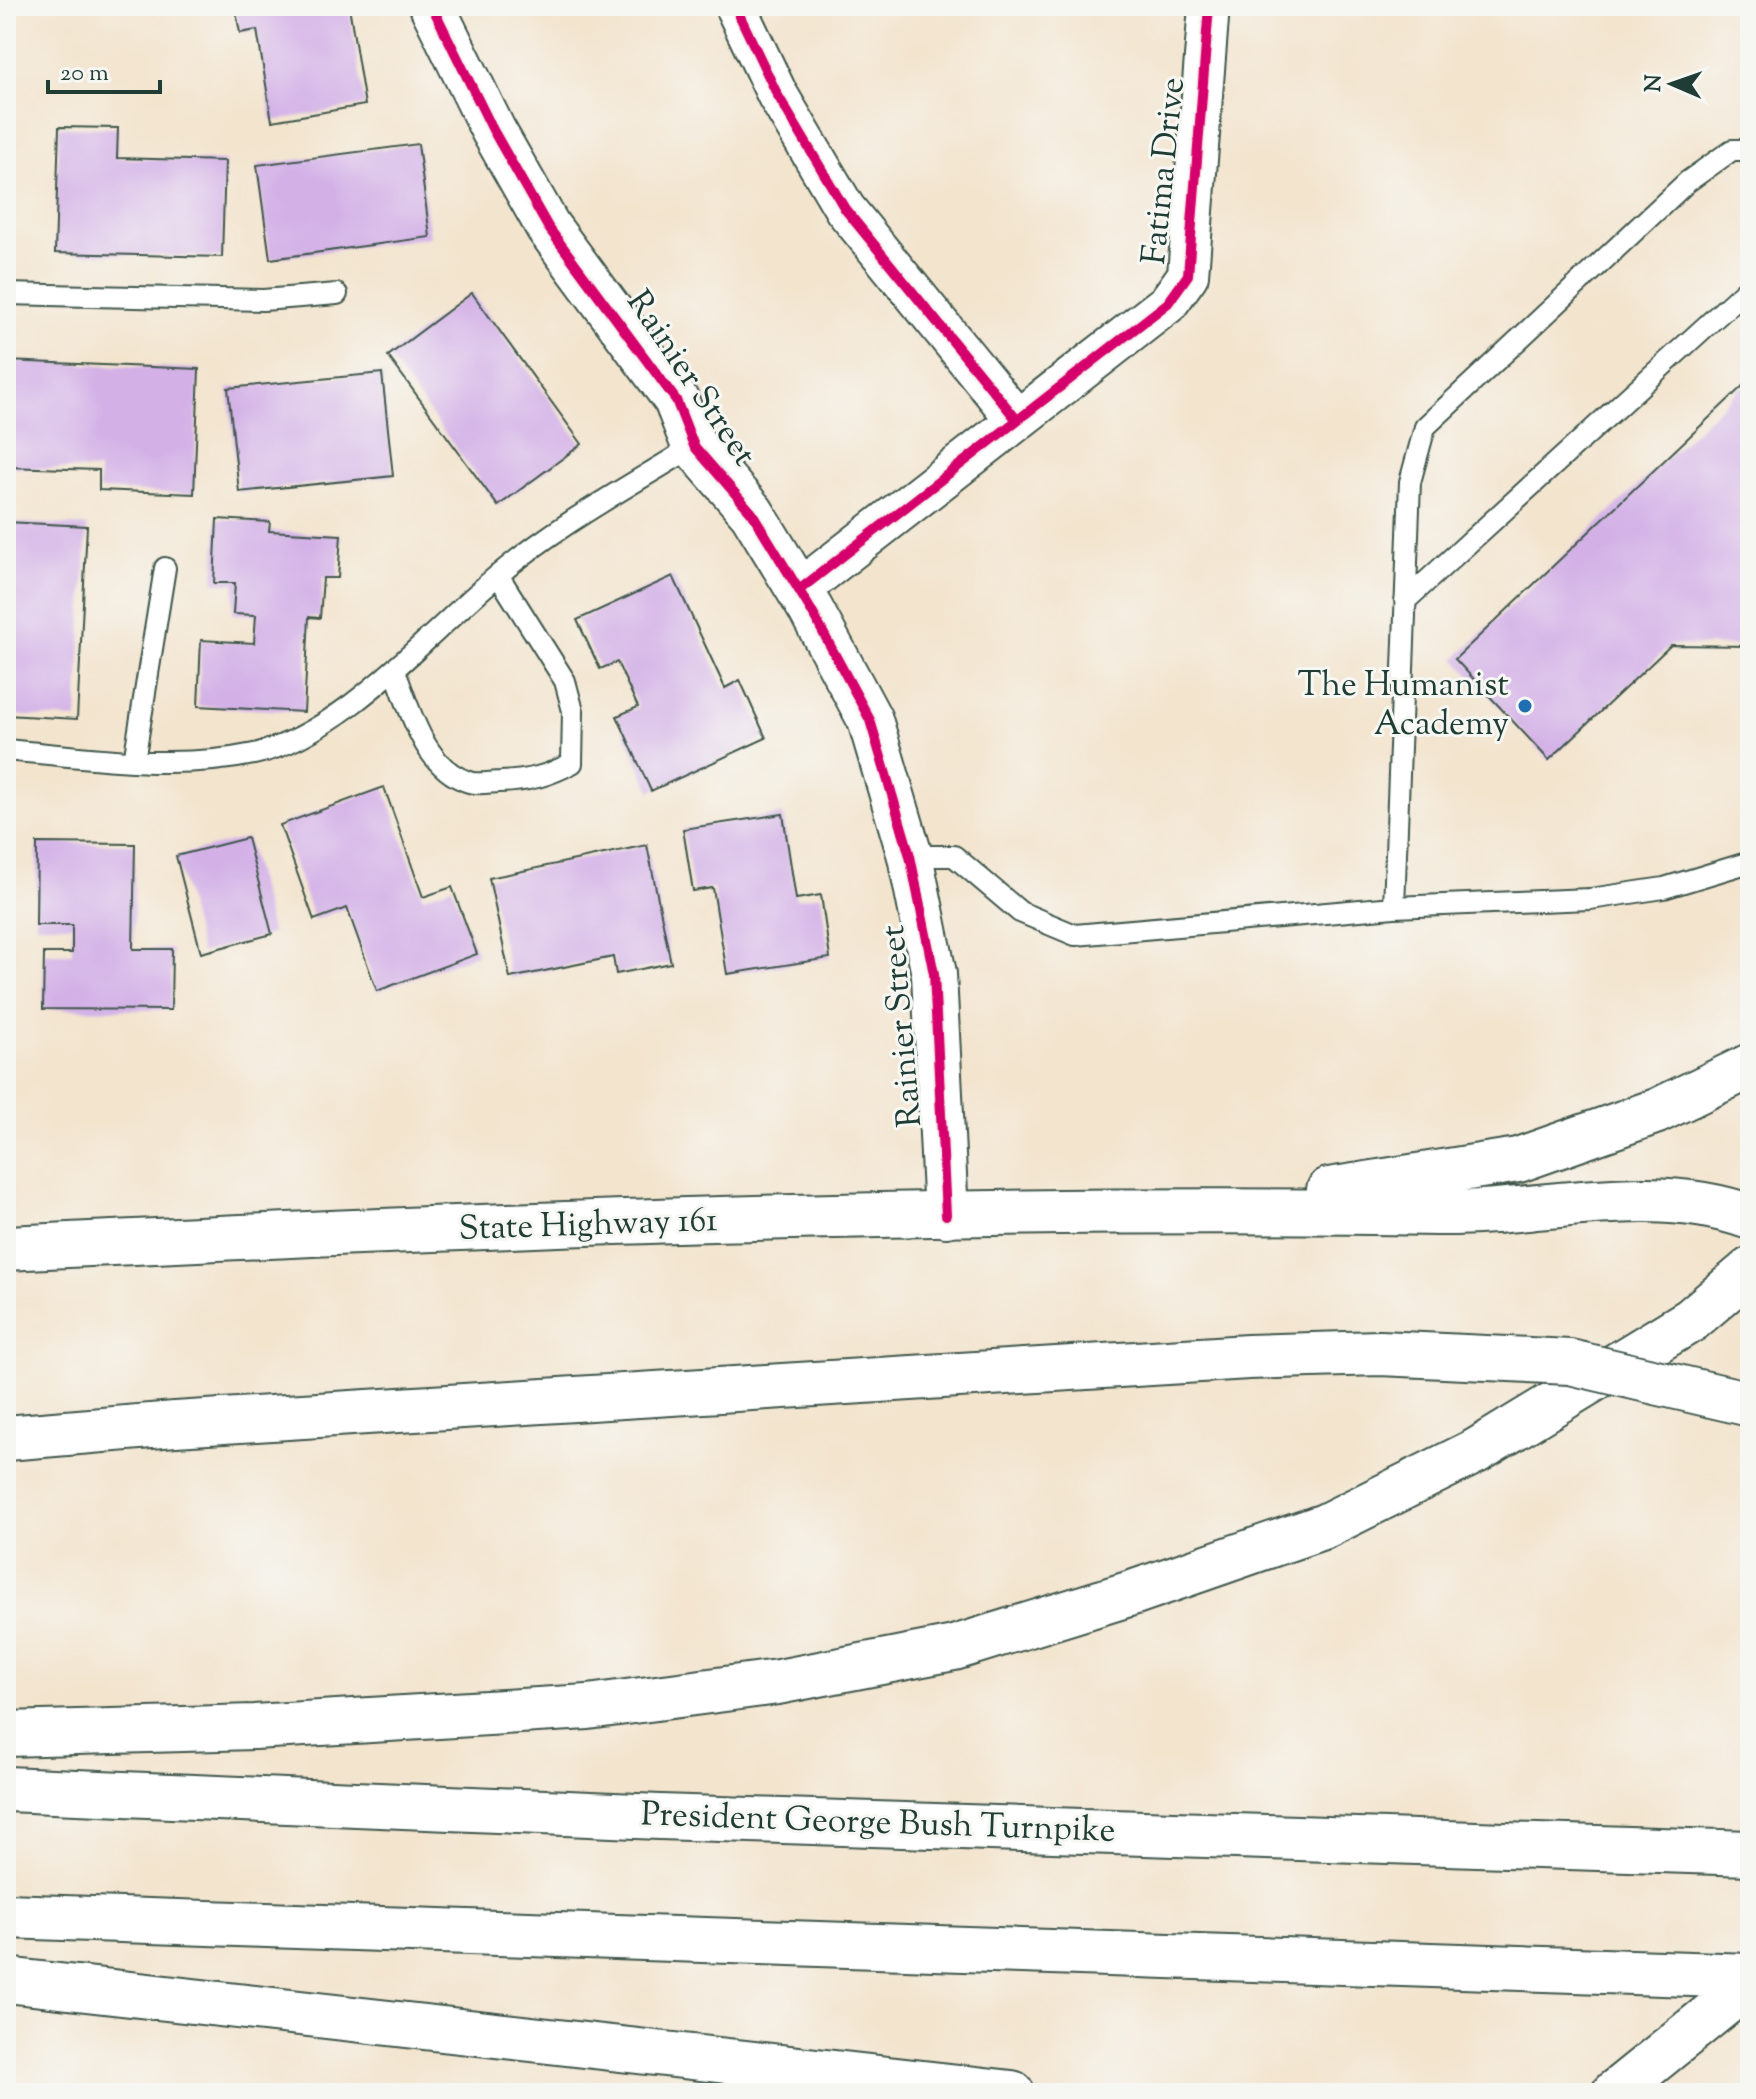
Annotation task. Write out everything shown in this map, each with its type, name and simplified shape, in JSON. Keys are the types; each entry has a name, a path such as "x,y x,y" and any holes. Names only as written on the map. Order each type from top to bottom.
{"main road":[{"name":"Rainier Street","path":"432,6 493,130 548,227 676,400 694,446 752,513 799,590 870,720 910,856 934,974 946,1215"},
{"path":"1169,1209 1370,1185 1518,1160 1657,1111 1750,1066"},
{"path":"1169,1209 1448,1213 1612,1198 1732,1211 1750,1217"},
{"name":"State Highway 161","path":"6,1248 1169,1209"},
{"path":"6,1734 254,1727 588,1707 778,1682 954,1648 1135,1592 1325,1526 1476,1451 1691,1320 1750,1270"},
{"path":"6,1438 175,1424 1248,1357 1380,1353 1570,1362 1750,1404"},
{"name":"President George Bush Turnpike","path":"6,1789 660,1817 1750,1853"},
{"path":"6,1916 1750,1976"},
{"path":"1614,2093 1723,2005 1750,1976"},
{"path":"6,1980 1012,2093"}],"street":[{"path":"735,6 777,94 845,209 1017,420"},
{"name":"Fatima Drive","path":"799,590 1168,303 1188,275 1209,6"}],"lane":[{"path":"1394,907 1410,482 1425,427 1687,182 1732,150 1750,150"},
{"path":"1405,601 1750,286"},
{"path":"6,294 263,300 337,294"},
{"path":"6,750 134,761 196,760 255,754 301,737 395,671 498,575 580,516 694,446"},
{"path":"134,761 165,568"},
{"path":"395,671 416,727 436,760 469,782 527,781 552,774 572,763 573,711 565,681 498,575"},
{"path":"910,856 954,856 1020,912 1075,935 1394,907 1590,899 1664,888 1750,862"}],"building":[{"path":"235,6 349,6 365,105 272,121 257,30 240,33"},
{"path":"59,127 118,128 117,158 225,161 222,257 55,253"},
{"path":"418,144 430,237 270,259 257,165"},
{"path":"472,293 582,444 498,506 388,356"},
{"path":"6,361 199,369 194,494 99,490 99,470 6,467"},
{"path":"382,373 393,476 239,492 228,388"},
{"path":"1750,379 1750,646 1671,645 1549,760 1455,659"},
{"path":"217,519 270,522 269,531 341,535 338,578 323,578 320,618 309,617 304,712 198,706 201,640 254,643 256,615 233,614 235,583 214,583"},
{"path":"6,522 87,526 77,719 6,715"},
{"path":"673,576 725,688 740,680 766,738 651,791 617,716 638,707 617,662 600,669 577,620"},
{"path":"384,787 423,897 452,887 477,954 377,991 347,908 314,920 280,825"},
{"path":"783,814 796,899 821,895 830,958 727,974 713,888 693,891 683,829"},
{"path":"247,838 272,934 201,953 176,856"},
{"path":"37,843 135,844 133,949 172,949 171,1010 43,1009 44,953 72,953 72,925 36,925"},
{"path":"647,845 671,963 616,974 613,957 510,978 489,878"}],"cycle path":[{"path":"432,6 493,130 548,227 676,400 694,446 752,513 811,610 870,720 910,856 934,974 946,1215"},
{"path":"735,6 777,94 845,209 1017,420"},
{"path":"799,590 1168,303 1188,275 1209,6"}],"place":[{"name":"The Humanist Academy","path":"1525,706"}]}
